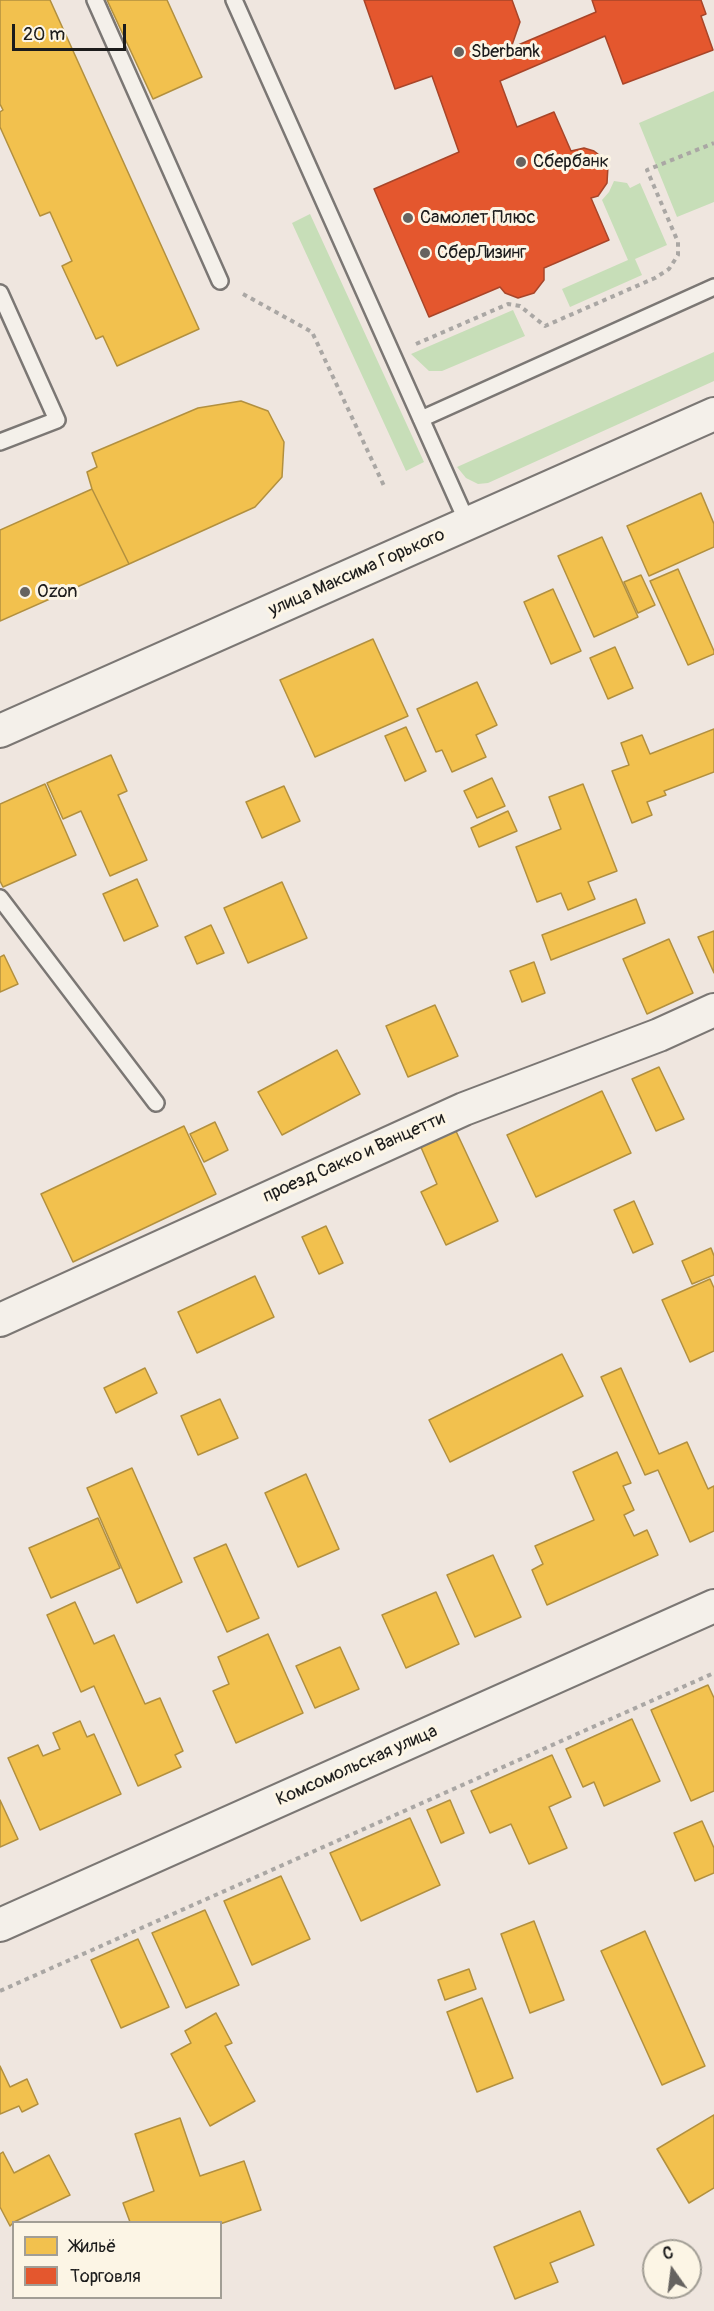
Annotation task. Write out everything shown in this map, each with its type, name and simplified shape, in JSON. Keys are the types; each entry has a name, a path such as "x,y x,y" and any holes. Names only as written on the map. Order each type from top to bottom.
{"street":[{"name":"улица Максима Горького","path":"0,730 714,414"},
{"name":"проезд Сакко и Ванцетти","path":"0,1320 464,1109 659,1035 714,1010"},
{"name":"Комсомольская улица","path":"0,1925 714,1606"}],"lane":[{"path":"95,0 220,281"},
{"path":"234,0 468,524"},
{"path":"421,418 714,287"},
{"path":"0,293 57,420 0,442"},
{"path":"0,898 156,1103"}],"path":[{"path":"393,355 508,304 520,306 545,326 655,278 669,269 678,255 678,242 647,170 714,142"},
{"path":"220,281 312,332 385,488"},
{"path":"0,1991 714,1673"}],"green space":[{"path":"714,91 714,202 677,217 639,123"},
{"path":"614,181 627,183 630,188 640,183 667,245 635,259 642,275 570,307 562,289 628,260 602,200"},
{"path":"310,214 424,462 406,471 292,223"},
{"path":"513,310 525,336 442,371 429,371 411,354"},
{"path":"714,352 714,381 488,483 478,484 466,478 457,467"}],"building: Жильё":[{"path":"0,0 50,0 199,329 117,366 103,336 96,339 62,266 72,261 50,212 40,216 0,127 0,112 3,110 0,104"},
{"path":"107,0 167,0 202,77 153,99"},
{"path":"241,401 268,411 284,442 282,477 255,507 129,564 92,489 87,472 97,467 92,453 198,408"},
{"path":"92,489 129,564 0,621 0,530"},
{"path":"701,493 714,524 714,547 649,576 627,526"},
{"path":"602,537 638,617 594,637 558,556"},
{"path":"678,569 714,651 714,654 688,665 650,581"},
{"path":"641,575 655,605 638,613 624,582"},
{"path":"553,589 581,651 551,664 524,602"},
{"path":"373,639 408,716 315,757 280,680"},
{"path":"615,647 633,688 608,699 590,658"},
{"path":"477,682 497,725 476,735 486,757 452,772 442,750 436,752 417,709"},
{"path":"406,727 426,771 405,781 385,736"},
{"path":"714,729 714,772 664,791 666,795 647,802 652,815 632,823 612,771 629,765 621,743 642,735 650,754"},
{"path":"111,755 127,791 118,795 147,860 110,876 81,811 63,819 47,783"},
{"path":"492,778 505,806 477,818 464,791"},
{"path":"45,784 76,855 3,887 0,881 0,804"},
{"path":"583,784 617,871 588,882 595,899 568,910 561,893 537,902 516,847 561,829 549,797"},
{"path":"284,786 300,821 262,838 246,802"},
{"path":"508,811 517,831 479,847 471,828"},
{"path":"137,879 158,926 124,941 103,894"},
{"path":"282,882 307,938 248,963 224,908"},
{"path":"636,899 645,923 551,960 542,935"},
{"path":"211,925 224,953 197,964 185,937"},
{"path":"714,931 714,973 698,937"},
{"path":"669,939 693,993 647,1014 623,959"},
{"path":"4,955 18,984 0,992 0,957"},
{"path":"534,962 545,993 522,1002 510,971"},
{"path":"435,1005 458,1056 408,1077 386,1026"},
{"path":"337,1050 360,1094 282,1135 258,1092"},
{"path":"659,1067 684,1119 656,1131 632,1079"},
{"path":"602,1091 631,1153 536,1197 507,1135"},
{"path":"215,1122 228,1150 204,1162 190,1134"},
{"path":"184,1126 216,1194 73,1262 41,1194"},
{"path":"455,1129 498,1221 446,1245 421,1192 437,1184 420,1145"},
{"path":"634,1201 653,1244 633,1253 614,1210"},
{"path":"326,1226 343,1263 319,1274 302,1237"},
{"path":"711,1248 714,1256 714,1275 692,1284 682,1261"},
{"path":"255,1276 274,1317 197,1353 178,1312"},
{"path":"710,1279 714,1288 714,1351 690,1362 662,1300"},
{"path":"562,1354 583,1396 450,1462 429,1420"},
{"path":"145,1368 157,1393 116,1413 104,1388"},
{"path":"621,1368 659,1454 687,1442 708,1489 714,1486 714,1531 690,1542 658,1470 645,1475 601,1377"},
{"path":"220,1399 238,1438 198,1455 181,1416"},
{"path":"617,1452 631,1483 623,1486 634,1510 624,1515 634,1536 647,1530 658,1555 547,1605 532,1570 543,1564 535,1546 594,1520 573,1472"},
{"path":"132,1468 182,1582 137,1603 87,1488"},
{"path":"306,1474 339,1549 298,1567 265,1493"},
{"path":"98,1518 120,1568 51,1598 29,1548"},
{"path":"226,1544 259,1618 227,1632 194,1558"},
{"path":"493,1555 521,1617 475,1637 447,1575"},
{"path":"436,1592 459,1644 406,1668 382,1615"},
{"path":"75,1602 94,1644 114,1635 145,1704 160,1698 183,1751 175,1755 181,1767 138,1786 94,1686 81,1692 47,1615"},
{"path":"268,1634 303,1713 236,1743 213,1691 229,1684 218,1657"},
{"path":"340,1647 359,1689 315,1708 296,1666"},
{"path":"708,1685 714,1698 714,1791 691,1801 651,1710"},
{"path":"632,1719 660,1781 604,1806 594,1782 583,1787 566,1749"},
{"path":"80,1721 87,1737 94,1734 121,1794 40,1830 8,1758 38,1745 43,1756 60,1749 53,1733"},
{"path":"552,1755 571,1797 549,1807 567,1848 529,1864 511,1824 490,1833 471,1791"},
{"path":"0,1800 18,1839 0,1847"},
{"path":"450,1800 464,1833 441,1843 427,1810"},
{"path":"410,1818 440,1885 361,1921 330,1853"},
{"path":"702,1821 714,1848 714,1873 695,1881 674,1833"},
{"path":"281,1876 310,1939 252,1965 224,1901"},
{"path":"205,1910 239,1985 186,2008 152,1933"},
{"path":"534,1921 564,2000 530,2013 501,1934"},
{"path":"645,1931 705,2066 662,2085 601,1951"},
{"path":"138,1939 169,2007 121,2028 91,1960"},
{"path":"469,1969 476,1989 445,2000 438,1980"},
{"path":"482,1998 513,2078 477,2092 447,2012"},
{"path":"216,2013 232,2043 225,2046 255,2101 210,2126 171,2054 191,2043 185,2031"},
{"path":"0,2066 10,2087 27,2079 38,2104 22,2112 19,2106 0,2114"},
{"path":"714,2115 714,2188 689,2203 657,2149"},
{"path":"180,2118 200,2176 244,2161 261,2210 222,2223 222,2221 130,2221 123,2203 154,2191 135,2134"},
{"path":"3,2152 14,2173 49,2155 70,2195 12,2221 10,2226 0,2207 0,2154"},
{"path":"580,2211 594,2245 550,2263 558,2282 515,2299 494,2247"}],"building: Торговля":[{"name":"Сбербанк","path":"364,0 512,0 520,22 511,48 596,12 592,0 701,0 706,14 701,16 713,50 623,84 605,36 500,81 517,127 554,112 571,151 584,148 594,151 603,158 608,166 607,183 598,196 591,198 609,240 544,268 544,280 534,293 518,298 505,293 500,287 429,317 374,189 459,152 432,76 395,89"}],"place":[{"name":"Sberbank","path":"459,52"},
{"name":"Сбербанк","path":"521,162"},
{"name":"Самолет Плюс","path":"408,218"},
{"name":"СберЛизинг","path":"425,253"},
{"name":"Ozon","path":"25,592"}]}
